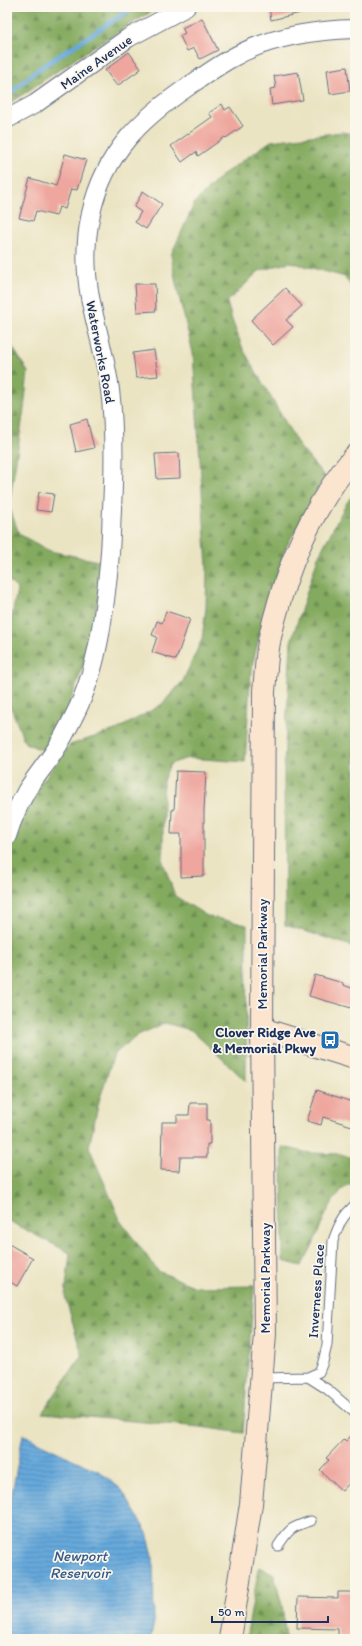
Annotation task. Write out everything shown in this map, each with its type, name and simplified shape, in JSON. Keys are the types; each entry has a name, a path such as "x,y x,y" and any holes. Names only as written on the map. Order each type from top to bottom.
{"main road":[{"name":"Memorial Parkway","path":"230,1639 251,1504 266,1334 262,1029 264,691 270,638 285,584 306,530 339,475 355,456"},
{"path":"262,1029 355,1058"}],"street":[{"name":"Maine Avenue","path":"7,119 35,104 128,38 186,7"},
{"name":"Waterworks Road","path":"7,836 27,791 57,747 77,712 92,670 101,624 110,556 114,456 110,387 90,296 86,255 90,215 95,196 103,178 128,138 165,103 232,58 268,42 298,34 329,30 355,29"}],"lane":[{"name":"Inverness Place","path":"308,1377 319,1372 326,1351 333,1241 339,1225 346,1213 355,1205"},
{"path":"262,1378 308,1377 327,1389 355,1413"},
{"path":"278,1546 287,1532 294,1526 311,1521"}],"green space":[{"path":"7,7 159,7 93,47 7,105"},
{"path":"342,132 355,134 355,292 345,277 290,262 259,271 227,302 243,349 299,446 325,477 285,549 267,607 251,670 245,762 188,758 170,764 163,781 163,862 175,896 207,916 247,925 246,1081 191,1030 165,1023 138,1035 114,1054 99,1101 89,1147 121,1222 158,1271 196,1287 254,1286 243,1433 200,1427 42,1413 82,1355 65,1296 70,1253 7,1220 7,865 14,834 41,783 70,745 118,729 161,705 183,681 202,639 206,608 207,568 193,353 176,284 171,255 195,202 222,175 271,141"},
{"path":"7,338 28,372 24,409 9,506 19,534 50,551 103,562 97,607 88,651 65,717 47,752 25,743 7,698 7,645 17,589 7,579"},
{"path":"355,492 355,947 285,925 284,765 291,642 318,557 346,504"},
{"path":"282,1147 310,1153 341,1154 355,1159 355,1181 341,1191 328,1210 301,1266 283,1261"},
{"path":"259,1567 274,1575 282,1605 287,1639 246,1639"}],"water":[{"name":"Newport Reservoir","path":"23,1434 100,1472 122,1490 147,1533 153,1555 154,1623 150,1639 7,1639 7,1520"}],"building":[{"path":"269,7 305,7 305,12 271,20"},
{"path":"202,18 218,50 200,59 194,48 187,51 180,36 185,33 182,28"},
{"path":"129,52 141,69 117,86 105,70"},
{"path":"347,67 350,91 330,94 327,70"},
{"path":"298,72 303,100 272,105 270,89 276,88 274,76"},
{"path":"222,104 225,110 230,107 243,126 198,156 196,152 182,162 171,146 212,117 209,113"},
{"path":"65,154 86,160 77,190 71,189 65,209 59,207 56,216 36,211 33,221 19,218 30,178 56,186"},
{"path":"143,191 162,204 146,229 135,222 141,212 134,207"},
{"path":"135,284 155,284 156,311 137,312"},
{"path":"285,288 302,306 286,320 293,327 273,345 251,320"},
{"path":"154,350 158,376 136,378 133,353"},
{"path":"87,419 94,448 76,452 70,424"},
{"path":"179,453 180,478 157,479 155,454"},
{"path":"39,492 54,494 51,512 36,510"},
{"path":"166,611 190,619 176,660 152,652 157,637 152,635 157,621 162,623"},
{"path":"176,771 206,772 204,810 204,876 181,877 181,834 171,834"},
{"path":"315,975 343,983 343,985 355,989 355,1009 309,996"},
{"path":"317,1090 355,1103 355,1127 323,1117 321,1125 307,1121"},
{"path":"190,1103 207,1103 207,1120 210,1120 210,1144 207,1144 207,1157 180,1157 179,1171 161,1170 162,1122 177,1122 177,1115 189,1115"},
{"path":"7,1243 33,1258 17,1286 7,1280"},
{"path":"355,1432 355,1477 342,1491 320,1470 329,1460 326,1458 344,1439 346,1441"},
{"path":"338,1592 355,1592 355,1636 338,1636 338,1629 297,1628 298,1597 338,1598"}],"waterway":[{"path":"7,96 37,70 134,7"}],"place":[{"name":"Clover Ridge Ave & Memorial Pkwy","path":"330,1040"}]}
